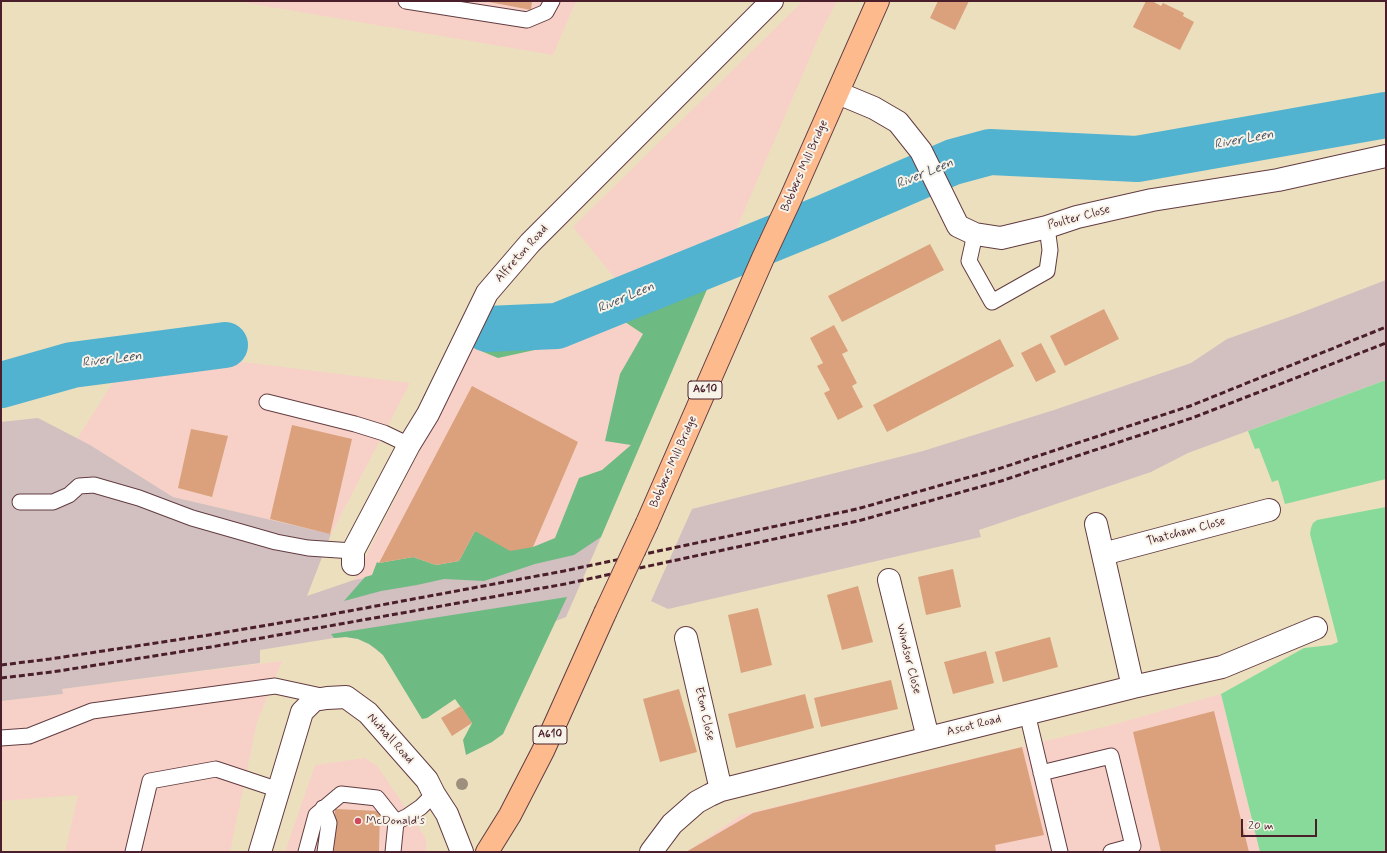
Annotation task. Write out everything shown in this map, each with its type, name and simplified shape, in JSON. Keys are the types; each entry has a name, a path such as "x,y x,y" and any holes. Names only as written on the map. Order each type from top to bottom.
{"main road":[{"name":"Bobbers Mill Bridge","path":"487,852 510,815 543,751 647,523 878,1"}],"street":[{"name":"Alfreton Road","path":"353,558 409,445 428,414 487,293 530,243 772,1"},
{"name":"Poulter Close","path":"838,93 874,108 898,122 921,151 958,226 975,234 1001,238 1078,217 1152,200 1278,180 1386,156"},
{"name":"Thatcham Close","path":"1103,554 1270,510"},
{"path":"1096,524 1133,687"},
{"name":"Windsor Close","path":"889,580 928,738"},
{"name":"Ascot Road","path":"651,852 672,824 697,802 721,790 1027,713 1222,667 1316,628"},
{"name":"Eton Close","path":"686,638 721,790"},
{"name":"Nuthall Road","path":"260,852 302,712 314,700 346,697 368,713 427,780 447,814 462,852"}],"lane":[{"path":"406,1 527,20 546,12 552,1"},
{"path":"975,234 969,261 992,302 1047,272 1050,250 1047,226"},
{"path":"267,402 355,424 384,433 409,445"},
{"path":"20,502 53,502 69,495 80,486 94,485 139,498 192,518 276,542 353,558"},
{"path":"1,738 29,736 92,711 275,686 327,698"},
{"path":"1027,713 1060,852"},
{"path":"1041,773 1111,756 1132,846 1111,852"},
{"path":"133,852 150,781 216,769 279,790"},
{"path":"306,852 316,815 341,794 377,798 396,822 393,852"},
{"path":"396,822 421,807 434,794"},
{"path":"323,808 330,823 325,852"}],"shaded area":[{"path":"236,1 576,1 553,55"},
{"path":"803,1 837,1 821,32 727,251 693,259 623,288 573,227"},
{"path":"715,269 601,537 354,580 473,346 579,328"},
{"path":"1386,280 1386,380 1188,453 1151,472 979,530 981,537 668,609 651,601 692,509 923,451 1054,410 1191,363 1227,339"},
{"path":"227,360 410,383 331,534 173,497 90,445 77,439 119,373"},
{"path":"38,418 90,445 173,497 331,534 307,596 354,580 601,537 566,617 519,635 388,663 383,655 369,644 358,639 346,637 334,638 260,650 260,663 62,689 63,694 1,701 1,422"},
{"path":"282,661 257,722 230,852 65,852 78,795 1,801 1,701 63,694 62,689"},
{"path":"1221,694 1260,852 686,852 741,815 1108,726"},
{"path":"365,758 378,767 426,838 426,852 285,852 315,765"}],"green space":[{"path":"717,266 601,537 574,555 535,564 484,581 444,579 381,591 344,601 365,577 372,575 377,562 379,563 413,557 436,565 459,561 475,531 533,547 555,538 579,478 602,470 631,445 605,441 620,374 643,334 625,322 562,344 498,358 481,351 482,335 562,327"},
{"path":"1386,380 1386,479 1285,504 1278,480 1272,482 1259,448 1255,449 1248,431"},
{"path":"1386,507 1386,852 1260,852 1221,694 1304,648 1331,645 1338,642 1310,534 1311,528 1313,523 1317,520"},
{"path":"567,597 503,734 492,742 466,755 463,740 472,723 455,699 427,718 422,719 383,655 369,644 358,639 346,637 334,638 331,634"}],"building":[{"path":"484,1 532,1 531,10"},
{"path":"938,1 969,1 955,30 930,18"},
{"path":"1146,1 1152,1 1161,6 1163,3 1184,13 1183,16 1194,22 1180,50 1133,27"},
{"path":"930,244 944,270 842,322 828,296"},
{"path":"1104,309 1119,339 1065,366 1050,336"},
{"path":"834,325 848,351 842,354 857,383 852,386 863,407 838,420 824,393 830,390 817,366 823,363 810,338"},
{"path":"1000,339 1014,366 887,432 873,405"},
{"path":"1041,343 1056,372 1036,382 1021,353"},
{"path":"472,386 578,442 533,547 510,551 475,531 459,561 436,565 413,557 379,563"},
{"path":"292,425 352,439 330,534 270,519"},
{"path":"191,429 228,436 212,497 178,488"},
{"path":"953,569 961,607 926,615 918,577"},
{"path":"858,586 873,642 842,650 827,595"},
{"path":"758,608 772,665 741,673 728,615"},
{"path":"1050,637 1058,667 1003,682 995,652"},
{"path":"986,651 994,683 953,694 944,662"},
{"path":"891,680 898,709 821,727 814,698"},
{"path":"679,689 697,752 660,762 643,699"},
{"path":"805,694 814,728 736,748 728,714"},
{"path":"461,706 472,723 452,736 441,718"},
{"path":"1214,711 1249,852 1161,852 1133,732"},
{"path":"1022,747 1044,835 995,845 996,852 686,852 753,813"},
{"name":"McDonald's","path":"335,809 380,811 379,852 334,852"}],"waterway":[{"name":"River Leen","path":"487,329 557,326 821,219 953,162 990,152 1137,159 1386,115"},
{"name":"River Leen","path":"1,385 72,365 225,345"}],"railway":[{"path":"1,665 209,635 322,616 564,571 857,509 998,469 1190,406 1386,327"},
{"path":"1,678 52,672 211,647 565,584 858,521 1001,481 1192,418 1386,343"}],"place":[{"name":"McDonald's","path":"358,821"}]}
